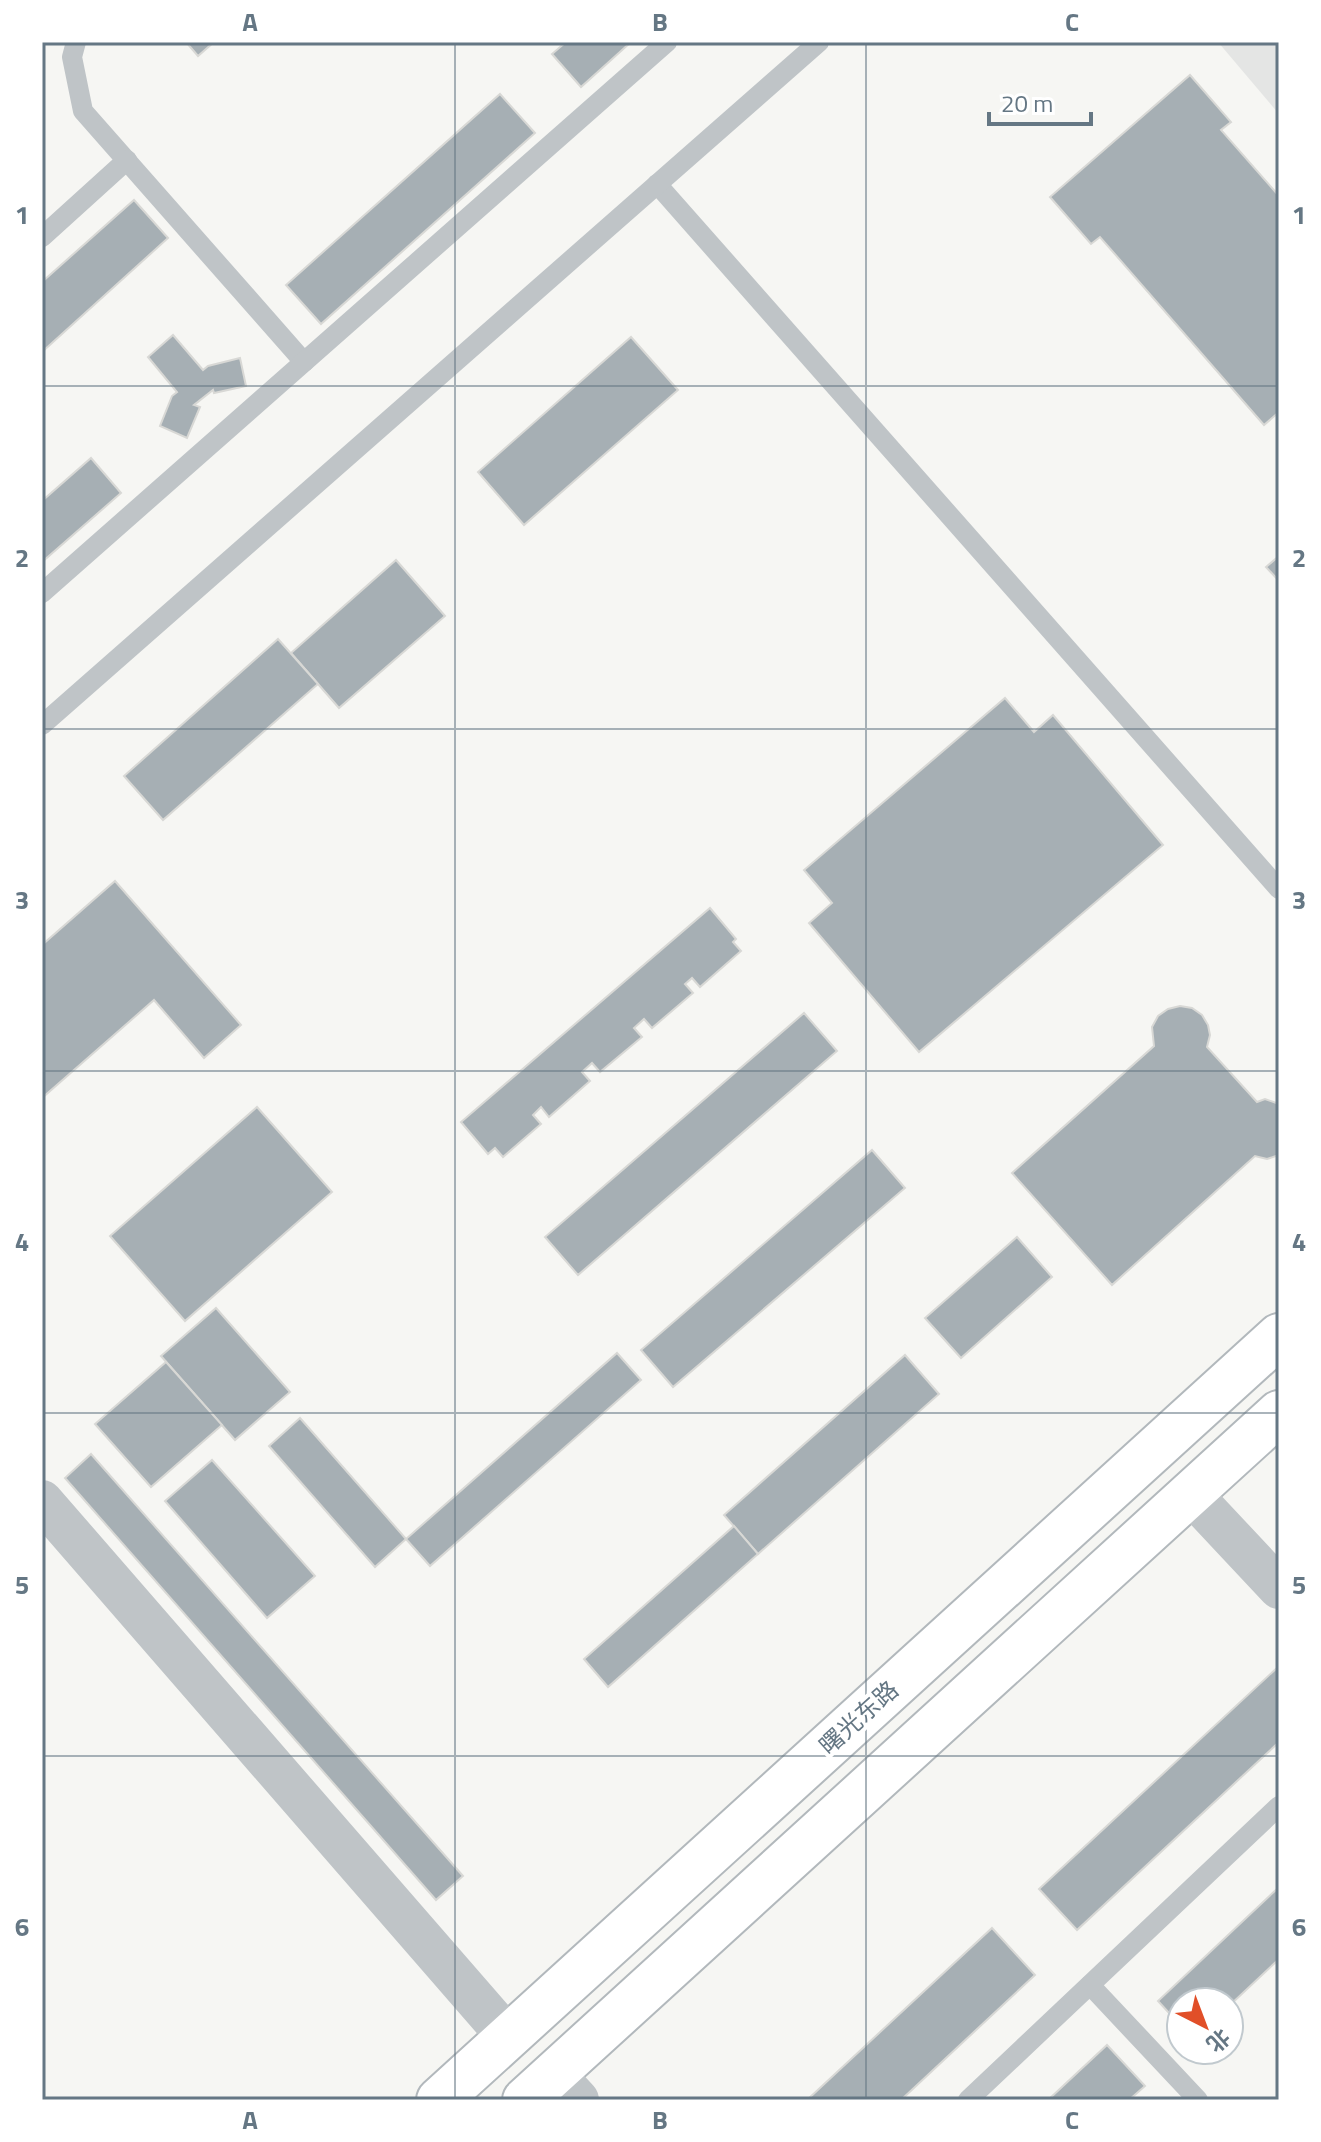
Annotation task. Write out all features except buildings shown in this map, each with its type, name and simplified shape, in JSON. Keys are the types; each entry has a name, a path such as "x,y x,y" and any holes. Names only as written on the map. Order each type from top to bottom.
{"main road":[{"name":"曙光东路","path":"439,2100 1279,1336"},
{"path":"552,2091 1279,1413"}],"street":[{"path":"1191,1494 1279,1588"},
{"path":"42,1501 508,2037"}],"lane":[{"path":"76,42 72,57 83,111 304,362"},
{"path":"42,593 667,42"},
{"path":"42,725 819,42"},
{"path":"42,237 127,160"},
{"path":"657,184 1279,889"},
{"path":"968,2100 1279,1806"},
{"path":"1090,1985 1198,2100"}],"shaded area":[{"path":"1218,42 1279,42 1279,114"}]}
